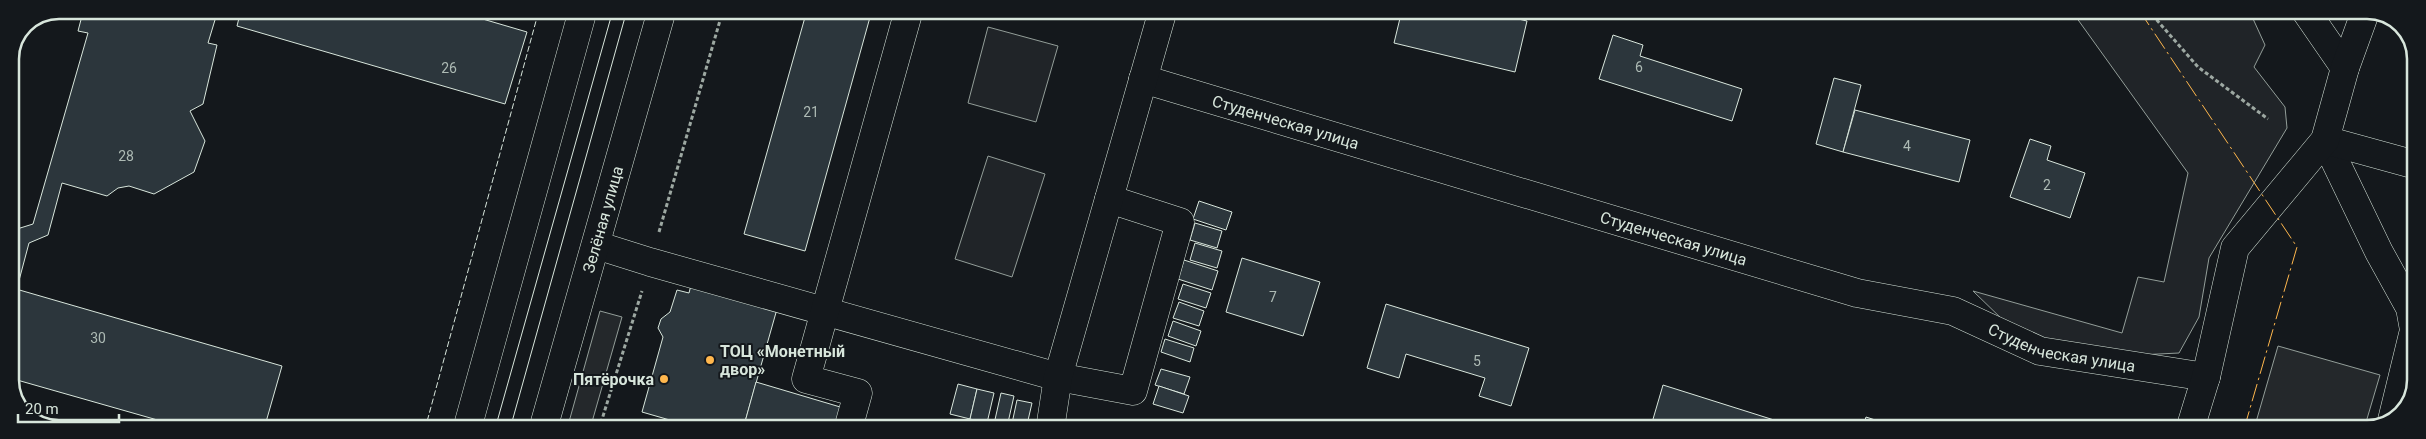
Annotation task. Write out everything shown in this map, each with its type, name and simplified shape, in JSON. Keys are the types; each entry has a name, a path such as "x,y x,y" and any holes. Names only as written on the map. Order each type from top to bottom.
{"street":[{"path":"469,420 581,19"},
{"name":"Зелёная улица","path":"546,420 659,19"},
{"path":"850,420 858,393 806,379 906,19"},
{"path":"1051,420 1058,377 1160,19"},
{"path":"2311,19 2345,68"},
{"path":"2193,420 2206,377 2235,248 2325,140 2345,68 2363,19"},
{"name":"Студенческая улица","path":"1143,79 1857,293 1953,311 2040,351 2206,377"},
{"path":"2325,140 2407,163"},
{"path":"2325,140 2379,252 2407,303"},
{"path":"596,244 650,262 1058,377 1134,391 1180,222 1109,198"},
{"path":"2395,409 2407,359"}],"path":[{"path":"602,420 721,19"},
{"path":"2156,19 2198,67 2268,119"}],"shaded area":[{"path":"2077,19 2253,19 2265,45 2254,67 2285,107 2287,128 2209,258 2199,317 2179,353 2138,355 2044,340 2005,322 1973,291 2122,333 2138,277 2164,282 2188,173"},
{"path":"988,27 1058,46 1036,122 968,103"},
{"path":"988,156 1045,174 1012,277 955,259"},
{"path":"600,311 622,317 593,420 570,420"},
{"path":"2278,346 2380,375 2367,420 2257,420"}],"building":[{"path":"81,19 215,19 208,43 217,45 203,104 190,111 205,141 194,172 154,194 129,186 118,188 107,196 62,183 48,235 29,243 19,280 19,228 33,224 88,33 78,31"},
{"path":"239,19 483,19 527,32 505,104 237,26"},
{"path":"804,19 869,19 805,251 744,234"},
{"path":"1400,19 1518,19 1527,21 1515,72 1394,43"},
{"path":"1613,35 1643,45 1640,56 1742,89 1732,121 1599,79"},
{"path":"1834,78 1861,85 1843,152 1816,144"},
{"path":"1855,110 1970,140 1959,182 1843,152"},
{"path":"2030,139 2051,146 2047,160 2085,173 2070,218 2010,197"},
{"path":"1199,201 1232,212 1226,230 1193,219"},
{"path":"1195,223 1222,231 1217,248 1190,240"},
{"path":"1195,243 1222,251 1217,268 1190,260"},
{"path":"1242,258 1320,282 1303,336 1226,312"},
{"path":"1184,260 1218,271 1212,290 1178,279"},
{"path":"1183,284 1211,293 1206,308 1178,299"},
{"name":"ТОЦ «Монетный двор»","path":"691,285 777,309 746,420 670,420 642,412 663,337 658,328 661,319 670,312 677,290 689,293"},
{"path":"19,290 282,366 267,420 157,420 19,381"},
{"path":"1179,302 1204,311 1199,326 1173,318"},
{"path":"1386,304 1529,348 1511,406 1479,396 1485,378 1406,354 1399,378 1367,368"},
{"path":"1173,321 1201,331 1196,346 1168,336"},
{"path":"1165,339 1194,348 1190,362 1161,352"},
{"path":"1161,369 1190,377 1184,394 1155,385"},
{"path":"756,382 847,409 844,420 745,420"},
{"path":"958,384 977,389 970,419 950,414"},
{"path":"1663,385 1774,420 1653,420"},
{"path":"1159,386 1189,396 1183,413 1153,404"},
{"path":"977,389 994,393 988,420 970,419"},
{"path":"1001,393 1014,396 1009,420 995,420"},
{"path":"1017,400 1032,403 1028,420 1013,420"}],"tram line":[{"path":"498,420 610,19"},
{"path":"513,420 624,19"}],"fence":[{"path":"427,420 537,19"}],"power":[{"path":"2145,19 2297,247 2247,420"}],"place":[{"name":"ТОЦ «Монетный двор»","path":"710,360"},
{"name":"Пятёрочка","path":"664,379"}]}
